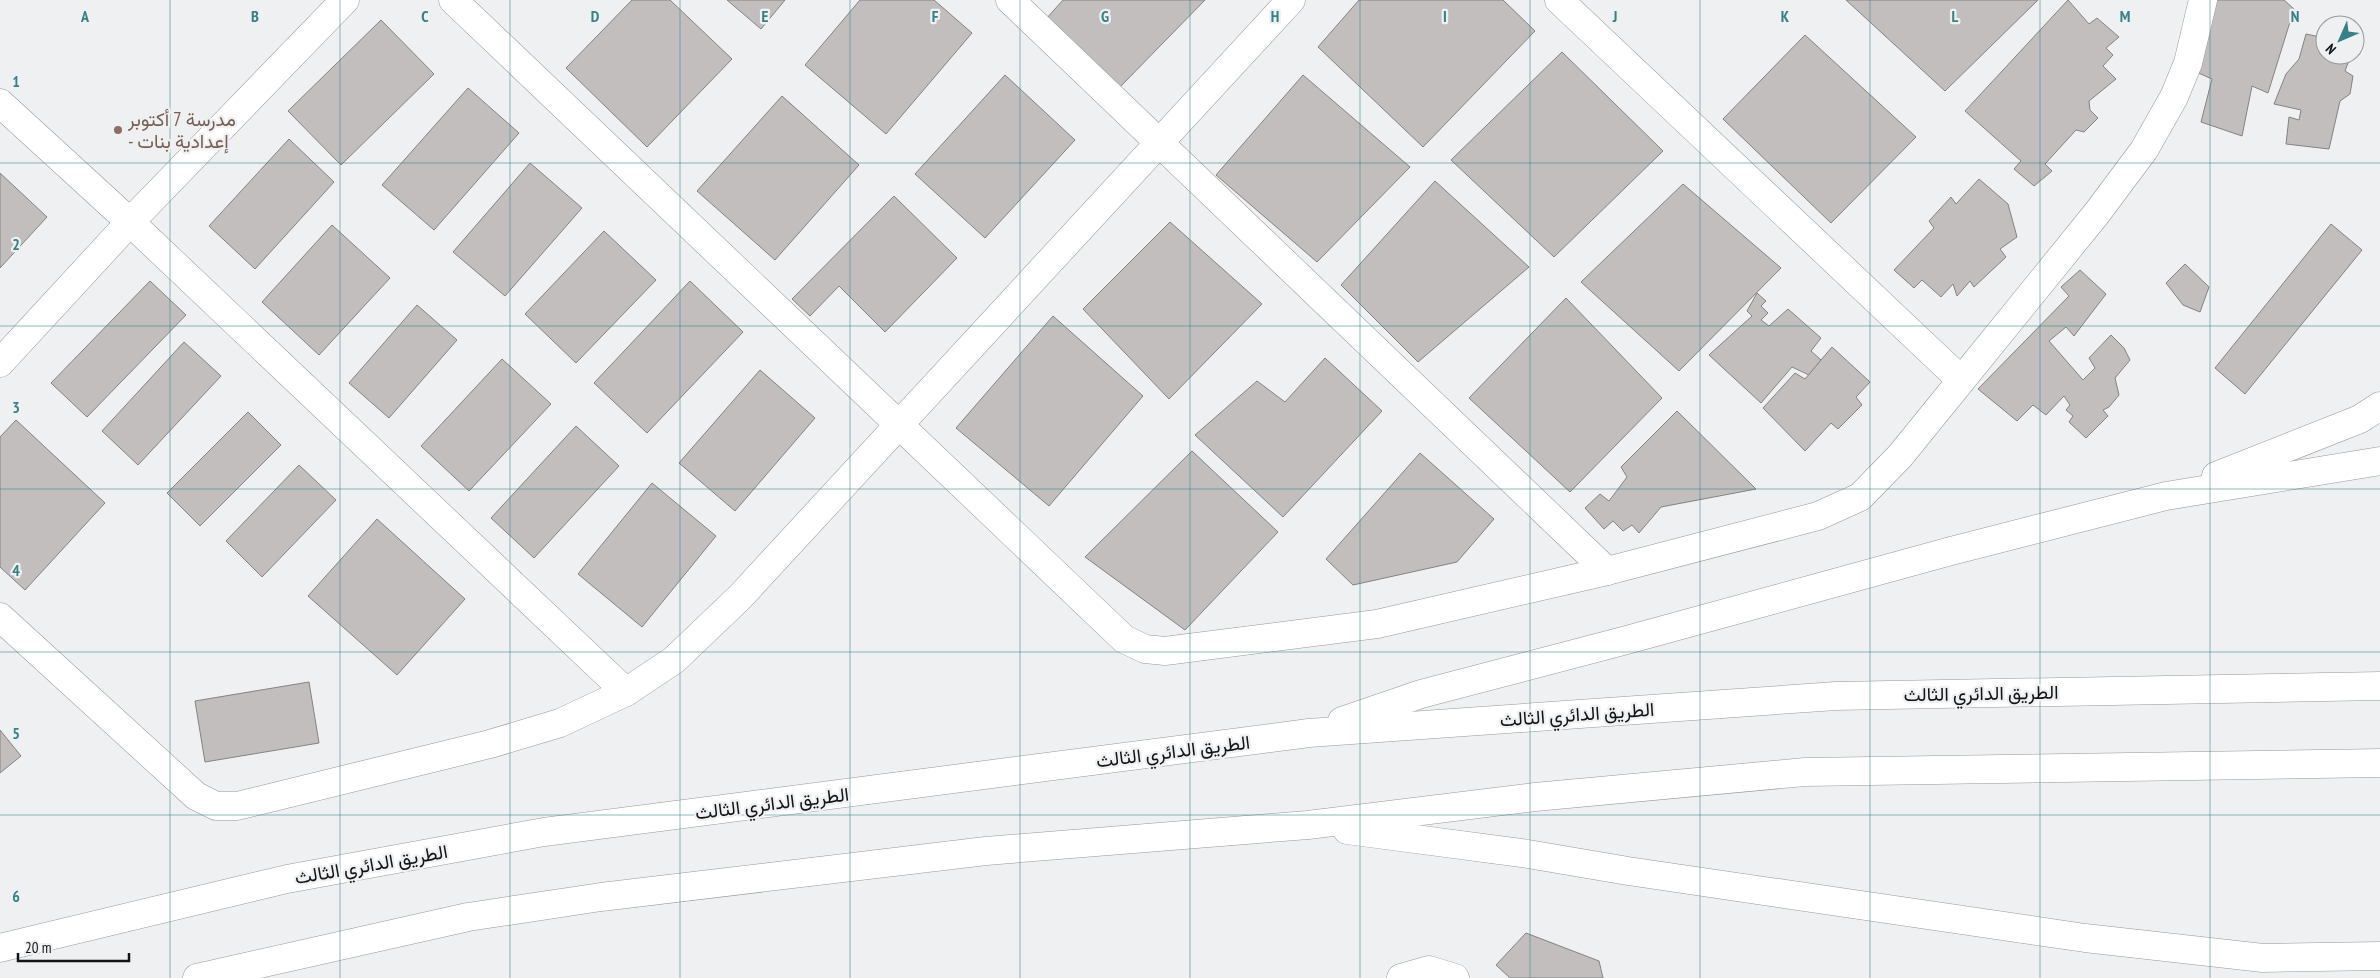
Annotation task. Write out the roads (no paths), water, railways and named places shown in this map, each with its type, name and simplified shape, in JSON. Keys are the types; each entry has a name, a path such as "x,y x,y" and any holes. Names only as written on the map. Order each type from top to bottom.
{"main road":[{"path":"0,363 130,222 345,0"},
{"path":"453,0 1124,639 1145,649 1165,651 1377,624 1607,572 1818,516 1860,497 1900,456 2091,220 2144,150 2174,97 2188,64 2203,0"},
{"path":"1010,0 1607,572"},
{"path":"0,617 196,796 216,806 237,806 490,744 560,723 626,692 674,660 740,598 1291,0"},
{"path":"1559,0 1961,380"},
{"path":"0,103 130,222 626,692"},
{"path":"2166,496 2360,419 2380,406"},
{"path":"1310,733 1421,694 1622,642 1951,551 2166,496 2380,461"},
{"name":"الطريق الدائري الثالث","path":"0,948 287,880 544,832 1310,733 1836,696 2371,686"},
{"path":"197,978 468,917 601,897 986,851 1308,825 1535,797 1804,772 2376,763"},
{"path":"1308,825 1528,854 1628,871 2085,938 2264,958 2380,956"},
{"path":"1401,978 1429,970 1455,978"}],"place":[{"name":"مدرسة 7 أكتوبر - إعدادية بنات","path":"118,130"}]}
